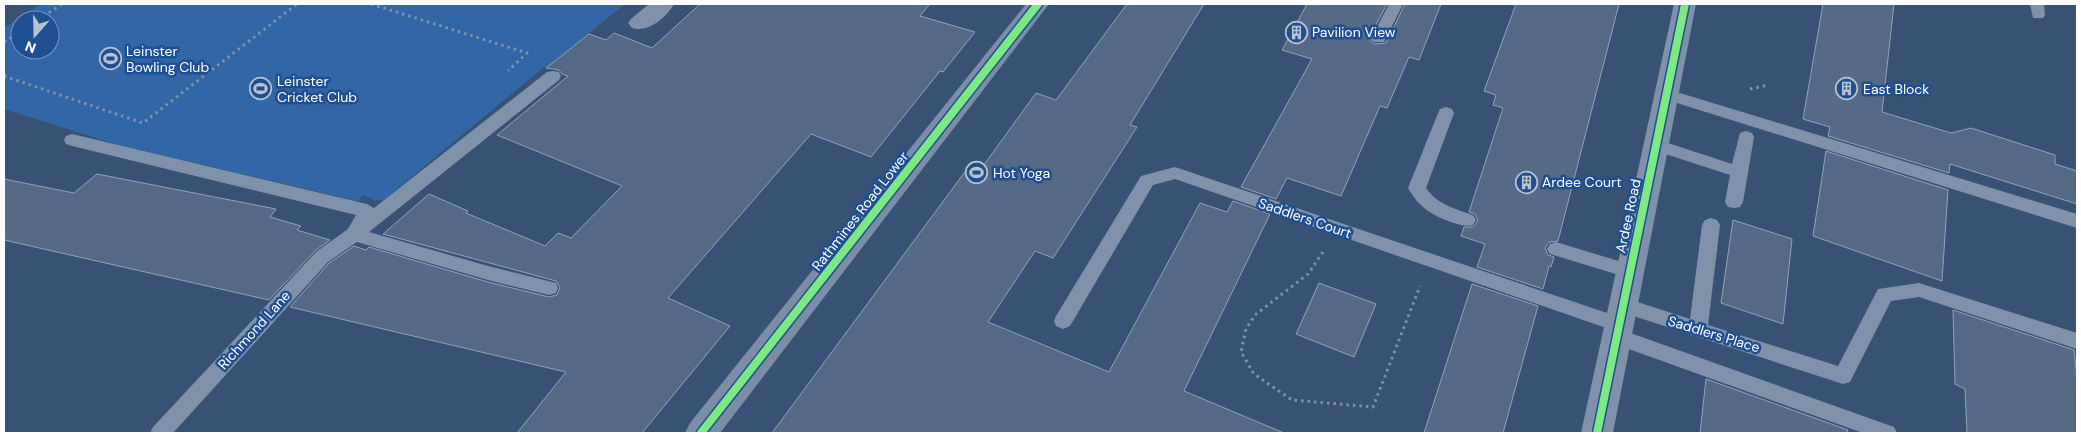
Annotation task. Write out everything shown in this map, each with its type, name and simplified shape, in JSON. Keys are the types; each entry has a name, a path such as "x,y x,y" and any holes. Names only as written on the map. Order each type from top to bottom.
{"main road":[{"name":"Rathmines Road Lower","path":"701,433 1038,4"}],"street":[{"path":"640,23 663,4"},
{"name":"Ardee Road","path":"1598,433 1629,271 1685,4"}],"lane":[{"path":"1379,39 1396,4"},
{"name":"Richmond Lane","path":"160,433 322,257 354,234 553,76"},
{"path":"1667,94 2077,221"},
{"path":"1446,113 1417,188 1425,201 1442,211 1467,220"},
{"path":"1734,202 1746,137"},
{"path":"72,140 371,205 354,234 488,273 549,288"},
{"path":"1656,145 1739,172"},
{"name":"Saddlers Court","path":"1063,321 1147,180 1174,173 1619,322"},
{"path":"1698,329 1711,225"},
{"path":"1556,249 1629,271"},
{"name":"Saddlers Place","path":"1619,322 1698,329 1843,376 1885,294 1918,290 2077,341"},
{"path":"1619,322 1887,433"}],"path":[{"path":"4,76 143,123 297,4"},
{"path":"371,4 527,53 506,73"},
{"path":"1333,227 1320,261 1305,276 1259,310 1246,327 1241,352 1254,374 1292,400 1373,407 1430,260"}],"shaded area":[{"name":"Leinster Cricket Club","path":"41,4 625,4 546,68 544,67 385,199 375,201 364,195 357,201 118,145 4,109 4,28 10,24 10,60 60,60 60,10 32,10"}],"building":[{"path":"700,4 930,4 920,16 975,32 943,72 940,71 871,157 811,134 668,298 730,326 642,433 517,433 566,372 290,307 329,263 354,246 366,250 369,247 488,282 549,297 557,295 560,287 556,281 383,234 429,194 468,211 466,213 545,246 558,233 571,238 622,186 497,135 568,76 562,74 559,70 546,68 589,34 606,40 614,33 652,48"},
{"path":"1127,4 1204,4 1130,125 1137,127 1053,258 1035,251 988,322 1109,372 1200,203 1227,212 1233,201 1270,214 1184,391 1284,433 772,433 970,165 981,169 1036,93 1056,100"},
{"path":"1307,4 1387,4 1369,38 1374,44 1386,43 1405,4 1441,4 1419,60 1409,57 1387,108 1380,106 1341,196 1287,178 1276,199 1241,187 1312,59 1282,50"},
{"path":"1516,4 1619,4 1558,241 1549,242 1545,248 1548,255 1554,257 1551,267 1549,266 1543,289 1477,267 1485,244 1461,236 1464,227 1473,227 1478,221 1475,214 1469,212 1503,108 1493,105 1496,95 1484,91"},
{"path":"1823,4 1894,4 1882,112 1951,133 1971,128 2055,155 2055,164 2077,171 2077,204 1950,164 1949,173 1828,136 1830,127 1803,119"},
{"path":"1826,151 1948,190 1942,281 1813,236"},
{"path":"97,174 276,209 270,217 301,226 297,230 330,240 315,251 269,300 4,240 4,179 74,193"},
{"path":"1733,220 1792,239 1783,324 1721,303"},
{"path":"1319,283 1376,304 1354,357 1296,334"},
{"path":"1472,284 1538,306 1503,433 1424,433"},
{"path":"1953,310 2074,350 2077,376 2077,433 1967,433 1965,389 1955,384"},
{"path":"1706,379 1848,430 1847,433 1700,433"}],"cycle path":[{"path":"701,433 1038,4"},
{"path":"1597,433 1685,4"}],"place":[{"name":"Pavilion View","path":"1296,32"},
{"name":"Leinster Bowling Club","path":"110,59"},
{"name":"Leinster Cricket Club","path":"261,89"},
{"name":"East Block","path":"1847,89"},
{"name":"Hot Yoga","path":"977,173"},
{"name":"Ardee Court","path":"1526,182"}]}
